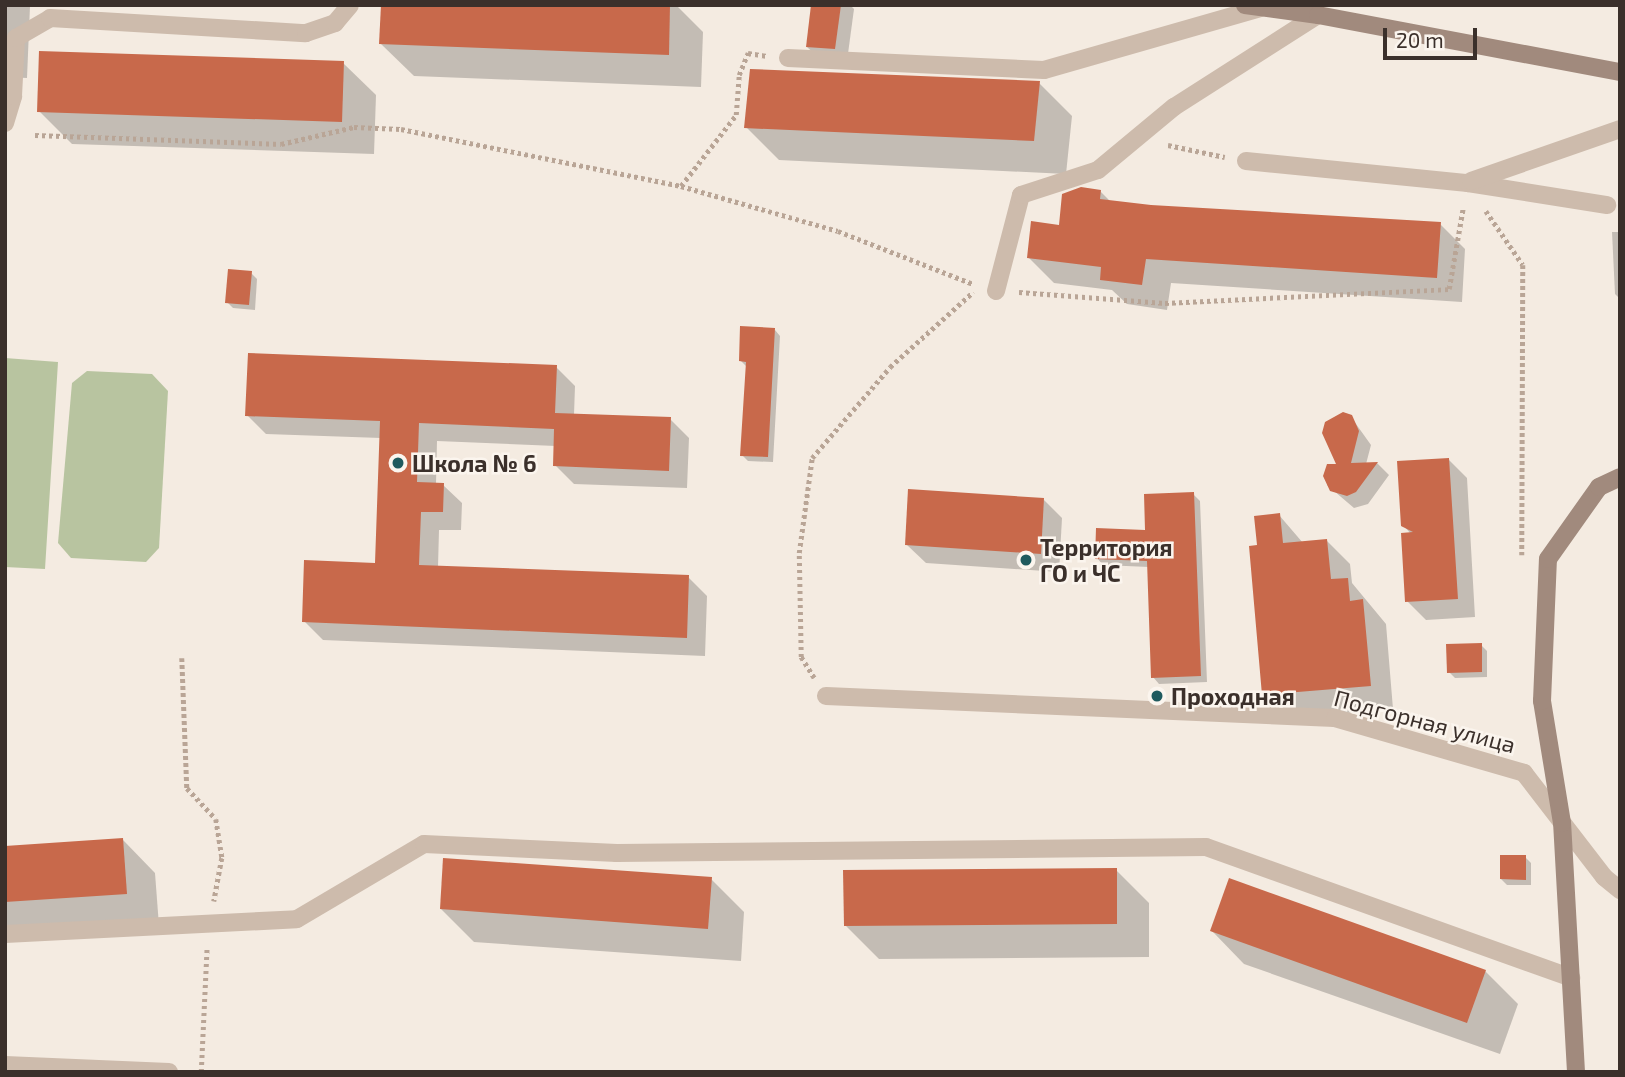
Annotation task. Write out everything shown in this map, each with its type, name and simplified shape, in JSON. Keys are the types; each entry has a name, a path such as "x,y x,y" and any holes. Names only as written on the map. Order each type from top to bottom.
{"street":[{"path":"5,123 13,96 16,37 50,18 306,33 335,23 350,5"},
{"path":"788,58 1044,70 1252,7 1318,15 1620,72"},
{"path":"996,291 1021,195 1098,170 1174,107 1318,15"},
{"path":"1468,183 1620,129"},
{"path":"1246,160 1468,183 1607,205"},
{"path":"1576,1072 1562,823 1542,701 1548,559 1599,487 1620,477"},
{"name":"Подгорная улица","path":"826,696 1335,718 1524,773 1604,877 1620,890"},
{"path":"5,934 298,919 425,844 617,853 1206,847 1571,978"},
{"path":"5,1065 169,1072"}],"path":[{"path":"681,186 736,115 739,75 748,54 788,58"},
{"path":"35,135 281,144 354,127 401,129 681,186 838,231 979,286 890,367 812,458 799,553 801,657 826,696"},
{"path":"1138,137 1221,156"},
{"path":"996,291 1165,303 1449,289 1468,183"},
{"path":"1468,183 1523,265 1520,401"},
{"path":"182,658 187,788 216,819 222,858 211,923 201,1072"}],"green space":[{"path":"5,358 58,362 45,569 5,567"},
{"path":"87,371 152,374 168,391 159,548 146,562 71,558 58,543 72,383"}],"building":[{"path":"381,5 670,5 669,55 379,44"},
{"path":"811,5 841,5 835,49 806,47"},
{"path":"39,51 344,61 342,122 37,112"},
{"path":"750,69 1040,81 1034,141 744,128"},
{"path":"1081,187 1101,190 1100,199 1151,205 1441,222 1437,278 1146,259 1142,285 1100,280 1101,267 1027,258 1031,221 1059,225 1062,194"},
{"path":"228,269 252,271 249,305 225,303"},
{"path":"740,326 775,328 768,457 740,456 746,362 739,361"},
{"path":"248,353 557,365 555,413 671,417 669,471 553,466 554,429 419,423 417,482 444,483 443,512 421,512 419,565 689,575 687,638 302,622 304,560 375,563 380,421 245,416"},
{"path":"1343,412 1352,415 1359,431 1351,463 1378,462 1356,492 1347,496 1330,491 1323,476 1327,464 1336,464 1322,433 1325,422"},
{"path":"1449,458 1458,599 1405,602 1401,533 1413,532 1401,526 1397,461"},
{"path":"908,489 1044,498 1041,554 905,545"},
{"path":"1194,492 1201,676 1151,678 1147,561 1095,559 1096,528 1145,530 1144,494"},
{"path":"1280,513 1283,543 1327,539 1331,579 1348,578 1350,601 1363,599 1371,686 1262,695 1249,546 1257,545 1254,516"},
{"path":"1482,643 1482,672 1447,673 1446,644"},
{"path":"123,838 127,894 5,902 5,846"},
{"path":"1500,855 1526,855 1526,880 1500,879"},
{"path":"443,858 712,877 708,929 440,909"},
{"path":"1117,868 1117,924 844,926 843,870"},
{"path":"1229,878 1486,970 1467,1023 1210,931"}],"place":[{"name":"Школа № 6","path":"398,463"},
{"name":"Территория ГО и ЧС","path":"1026,560"},
{"name":"Проходная","path":"1157,696"}]}
